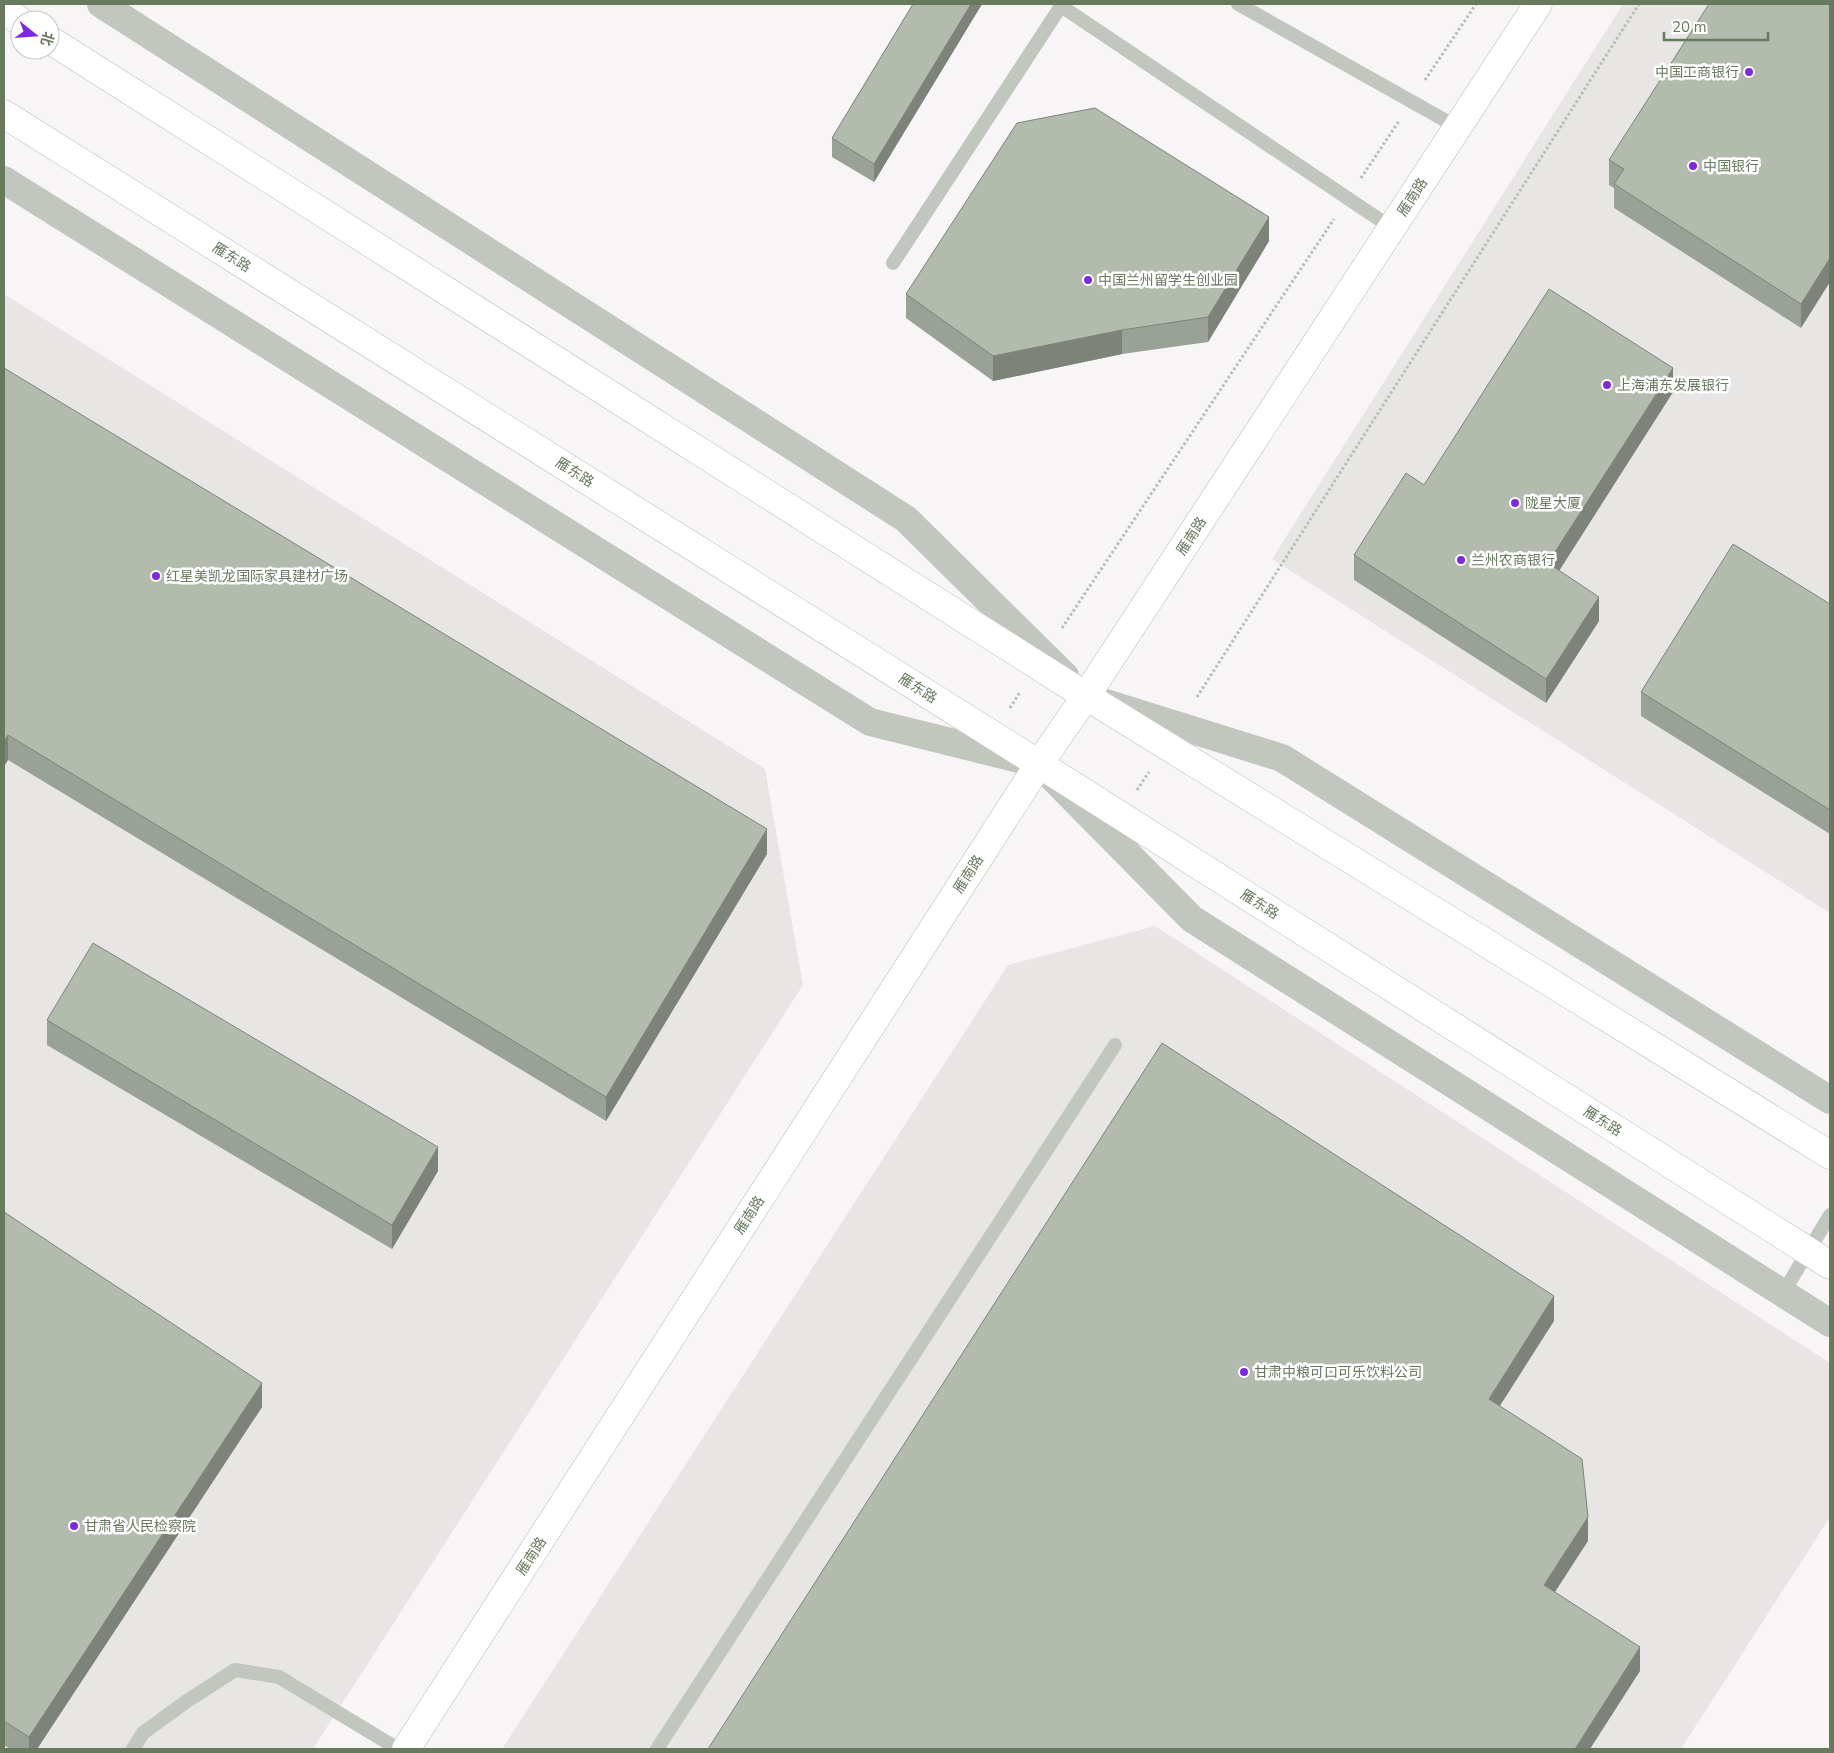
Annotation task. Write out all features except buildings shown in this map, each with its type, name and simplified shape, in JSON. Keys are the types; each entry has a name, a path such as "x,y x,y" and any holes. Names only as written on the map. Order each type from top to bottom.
{"main road":[{"name":"雁南路","path":"406,1749 1039,764 1086,696 1538,4"},
{"path":"60,46 1041,661 1086,696 1172,736 1830,1155"},
{"name":"雁东路","path":"4,114 992,734 1819,1258"}],"street":[{"path":"101,4 906,519 1041,661"},
{"path":"4,180 870,722 1039,764 1192,919 1830,1323"},
{"path":"1172,736 1282,758 1830,1100"}],"lane":[{"path":"1238,4 1457,127"},
{"path":"893,263 1061,6 1392,228"},
{"path":"656,1749 1115,1045"},
{"path":"1783,1293 1819,1258 1830,1215"},
{"path":"133,1749 143,1733 187,1701 235,1670 279,1677 398,1749"}],"path":[{"path":"992,734 1476,4"},
{"path":"1121,816 1639,4"}],"shaded area":[{"path":"1623,4 1830,4 1830,913 1272,559"},
{"path":"4,294 765,769 803,985 313,1749 4,1749"},
{"path":"1155,926 1830,1363 1830,1517 1681,1749 502,1749 1008,965"}],"place":[{"name":"中国工商银行","path":"1749,72"},
{"name":"中国银行","path":"1693,166"},
{"name":"中国兰州留学生创业园","path":"1088,280"},
{"name":"上海浦东发展银行","path":"1607,385"},
{"name":"陇星大厦","path":"1515,503"},
{"name":"兰州农商银行","path":"1461,560"},
{"name":"红星美凯龙国际家具建材广场","path":"156,576"},
{"name":"甘肃中粮可口可乐饮料公司","path":"1244,1372"},
{"name":"甘肃省人民检察院","path":"74,1526"}]}
